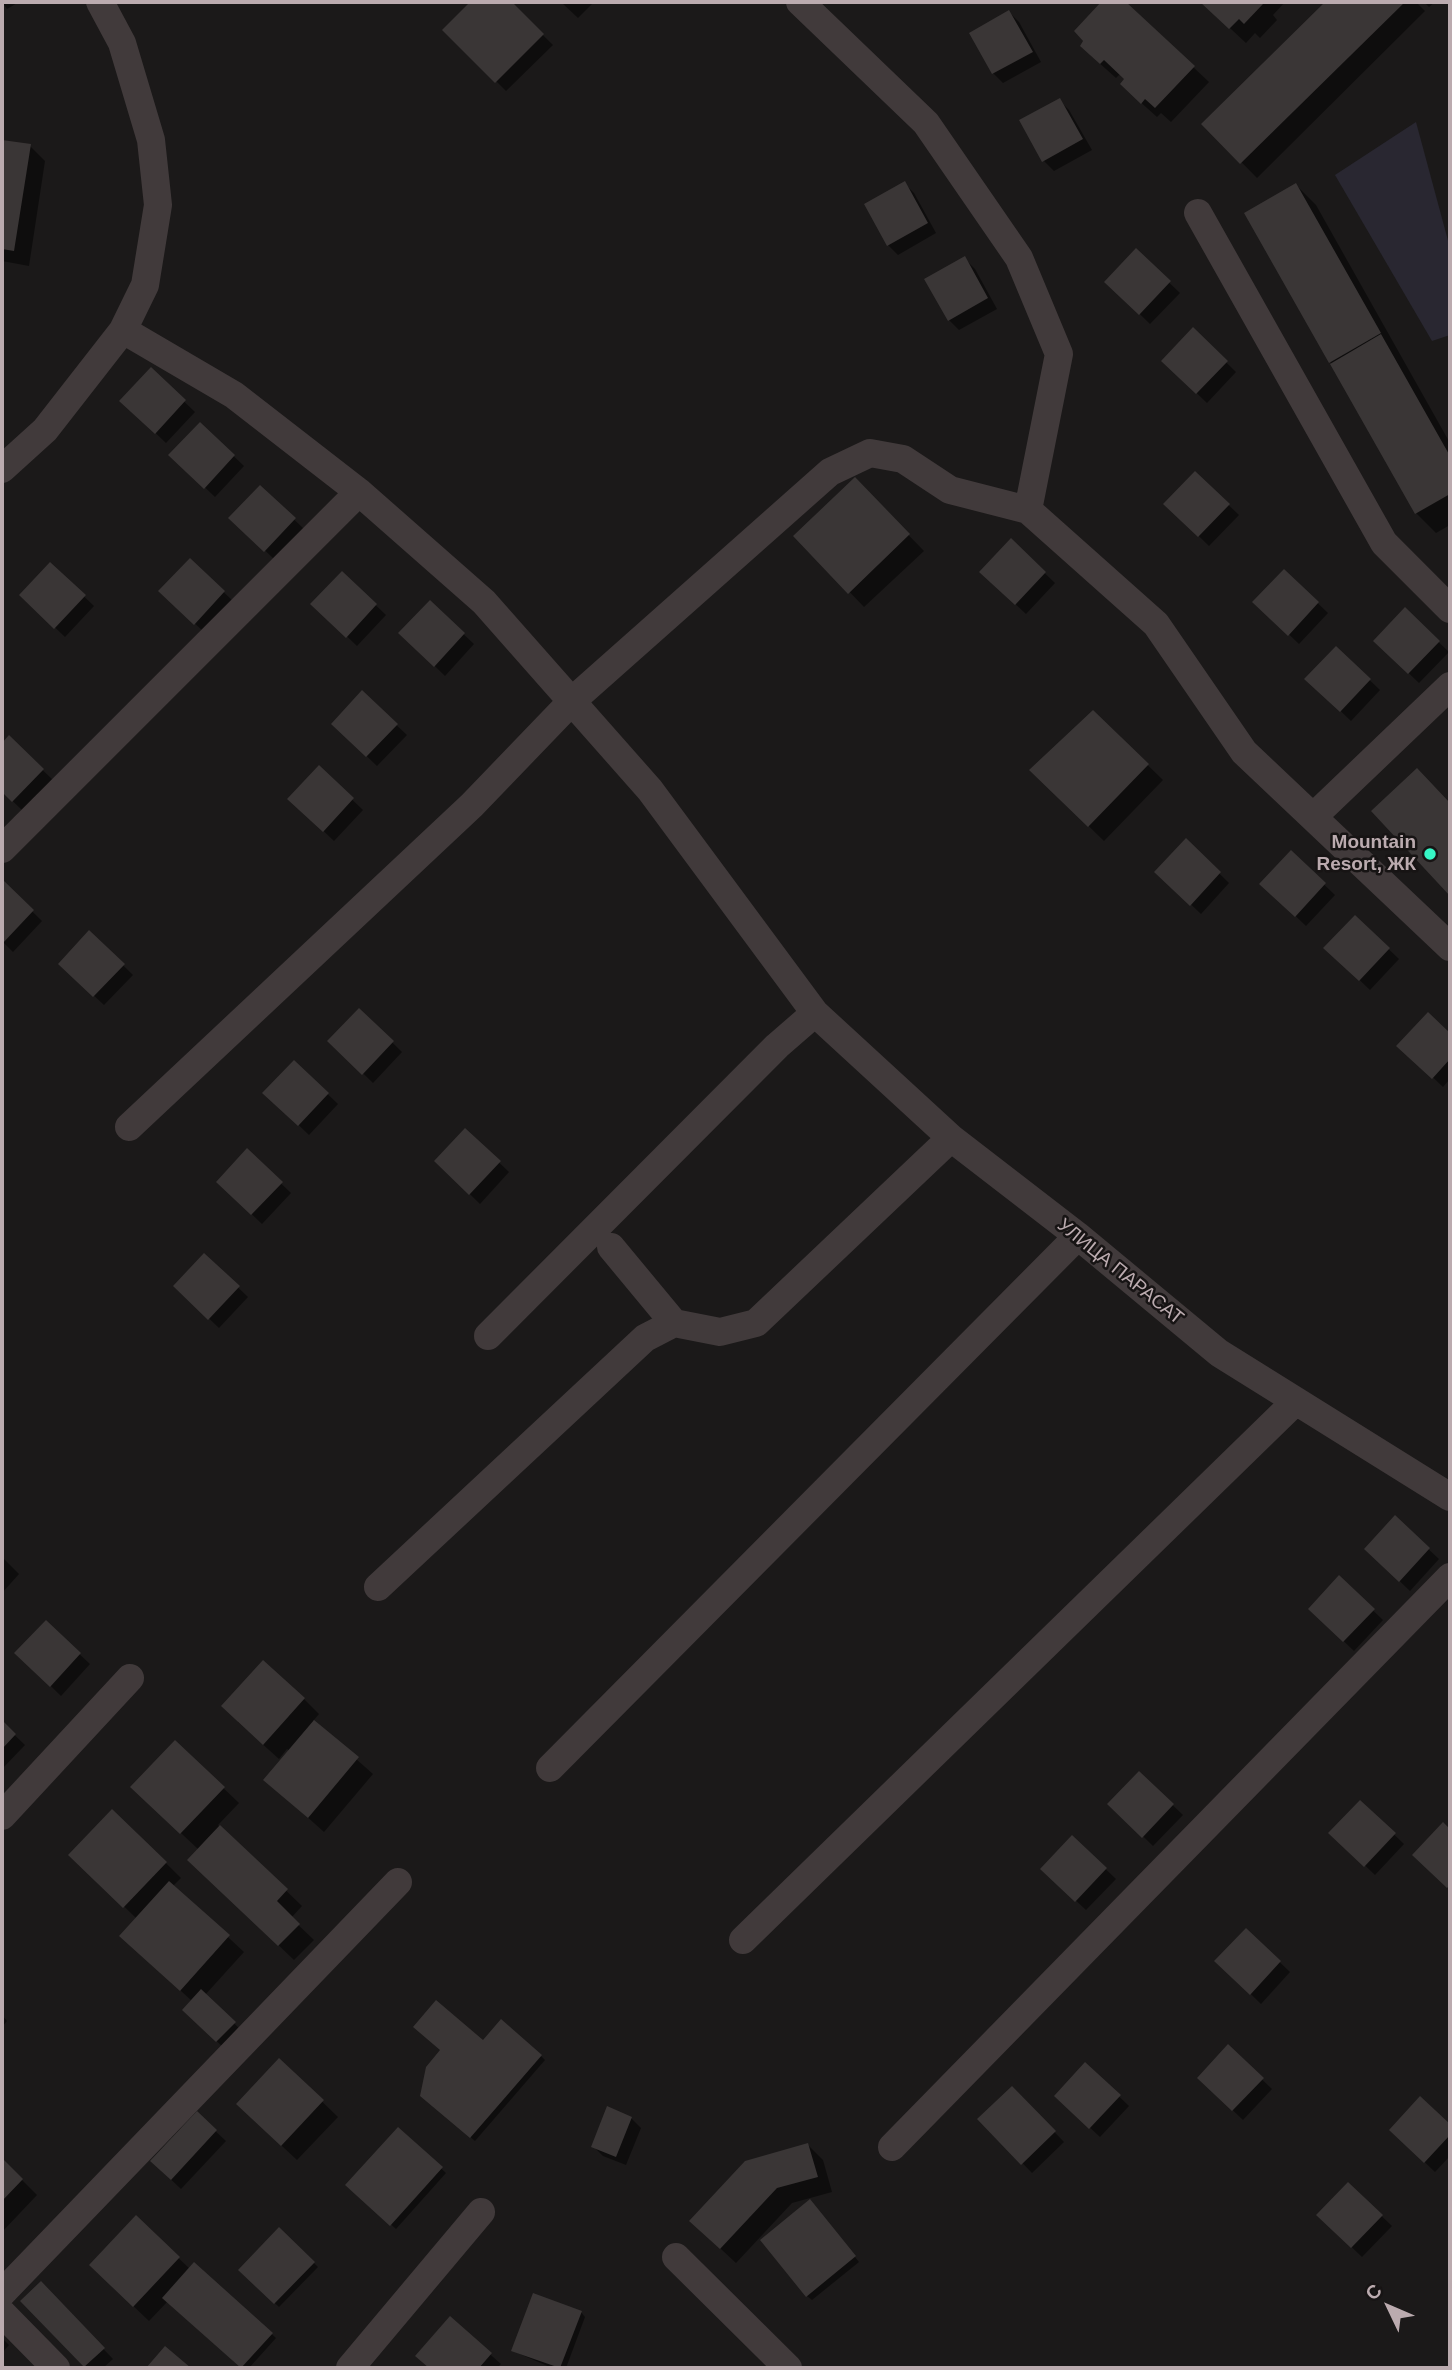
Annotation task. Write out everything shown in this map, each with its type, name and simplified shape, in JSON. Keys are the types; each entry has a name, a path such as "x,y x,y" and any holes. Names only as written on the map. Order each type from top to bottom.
{"street":[{"path":"2,469 45,430 123,330 145,285 158,205 150,140 122,43 100,2"},
{"path":"800,2 926,123 1019,258 1059,355 1028,510"},
{"path":"1198,213 1384,543 1450,609"},
{"name":"УЛИЦА ПАРАСАТ","path":"123,330 234,394 359,492 484,602 650,790 815,1013 951,1138 1078,1236 1219,1353 1450,1497"},
{"path":"129,1127 472,804 573,700 830,472 870,453 903,459 950,490 1028,510 1156,624 1244,752 1450,947"},
{"path":"2,849 359,492"},
{"path":"1313,817 1450,686"},
{"path":"488,1336 768,1056 815,1013"},
{"path":"378,1587 645,1338 674,1324 720,1332 756,1323 951,1138"},
{"path":"550,1768 1078,1236"},
{"path":"611,1247 674,1324"},
{"path":"743,1940 1296,1401"},
{"path":"892,2147 1450,1577"},
{"path":"2,1816 130,1678"},
{"path":"2,2293 398,1882"},
{"path":"350,2368 481,2213"},
{"path":"676,2258 788,2368"},
{"path":"2,2313 56,2368"}],"shaded area":[{"path":"1416,122 1450,248 1450,335 1432,341 1335,175"}],"building":[{"path":"470,2 512,2 544,34 495,83 442,30"},
{"path":"1101,2 1126,2 1195,66 1155,108 1145,99 1141,104 1120,84 1124,79 1104,60 1100,64 1080,46 1083,41 1074,31"},
{"path":"1200,2 1263,4 1244,24 1239,19 1229,29"},
{"path":"1325,2 1405,2 1240,164 1201,124"},
{"path":"1009,10 1033,52 992,74 969,33"},
{"path":"1060,98 1083,139 1042,162 1019,120"},
{"path":"2,140 31,144 14,251 2,249"},
{"path":"905,181 928,223 887,246 864,204"},
{"path":"1296,183 1381,333 1329,363 1244,213"},
{"path":"1136,248 1171,281 1139,315 1104,282"},
{"path":"965,256 988,298 948,321 924,279"},
{"path":"1193,327 1228,361 1196,394 1161,361"},
{"path":"1381,334 1450,456 1450,494 1415,514 1330,364"},
{"path":"151,367 186,400 155,434 119,401"},
{"path":"200,422 235,455 204,489 168,455"},
{"path":"1195,471 1230,504 1198,537 1163,504"},
{"path":"855,477 910,534 848,594 793,536"},
{"path":"260,485 296,518 264,552 228,518"},
{"path":"1011,538 1046,572 1015,605 979,572"},
{"path":"190,558 225,591 194,625 158,591"},
{"path":"50,562 86,595 54,629 19,595"},
{"path":"1284,569 1319,602 1288,636 1252,602"},
{"path":"342,571 377,604 346,638 310,604"},
{"path":"430,600 465,633 434,667 398,633"},
{"path":"1405,607 1440,641 1408,674 1373,641"},
{"path":"1336,646 1371,679 1340,712 1304,679"},
{"path":"362,690 398,724 366,757 331,724"},
{"path":"1093,710 1149,764 1088,827 1029,770"},
{"path":"9,735 44,769 12,802 2,792 2,743"},
{"path":"319,765 354,798 323,832 287,799"},
{"name":"Mountain Resort, ЖК","path":"1417,768 1450,803 1450,896 1371,811"},
{"path":"1186,838 1221,872 1190,906 1154,872"},
{"path":"1291,850 1326,883 1295,917 1259,884"},
{"path":"2,879 34,910 2,944"},
{"path":"1355,915 1390,948 1359,981 1323,948"},
{"path":"89,930 125,964 93,997 58,964"},
{"path":"359,1008 394,1041 362,1075 327,1041"},
{"path":"1428,1012 1450,1033 1450,1059 1432,1079 1396,1046"},
{"path":"294,1060 329,1093 298,1126 262,1093"},
{"path":"465,1128 501,1161 469,1195 434,1161"},
{"path":"247,1148 283,1182 251,1215 216,1182"},
{"path":"204,1253 240,1286 208,1320 173,1286"},
{"path":"1395,1515 1430,1548 1399,1582 1364,1549"},
{"path":"1339,1575 1375,1609 1343,1642 1308,1609"},
{"path":"46,1620 81,1653 50,1687 14,1653"},
{"path":"263,1660 305,1698 263,1745 221,1706"},
{"path":"2,1720 16,1734 2,1749"},
{"path":"314,1720 359,1757 308,1818 263,1780"},
{"path":"175,1740 225,1787 180,1834 130,1787"},
{"path":"1139,1771 1174,1804 1142,1838 1107,1804"},
{"path":"1360,1800 1396,1833 1364,1867 1328,1833"},
{"path":"112,1809 167,1862 123,1908 68,1855"},
{"path":"1443,1822 1450,1829 1450,1885 1447,1888 1412,1855"},
{"path":"220,1825 288,1889 277,1901 300,1924 278,1946 187,1860"},
{"path":"1072,1835 1107,1868 1075,1902 1040,1869"},
{"path":"169,1881 230,1935 180,1991 119,1936"},
{"path":"1246,1928 1281,1961 1250,1995 1214,1961"},
{"path":"201,1989 236,2022 216,2042 182,2010"},
{"path":"436,2000 483,2040 501,2019 542,2055 470,2138 420,2096 426,2067 440,2050 413,2027"},
{"path":"1228,2044 1264,2078 1232,2111 1197,2078"},
{"path":"279,2058 324,2100 281,2146 236,2104"},
{"path":"1085,2062 1121,2095 1089,2129 1054,2096"},
{"path":"1012,2086 1056,2131 1021,2165 977,2119"},
{"path":"1420,2096 1450,2124 1450,2135 1424,2163 1389,2130"},
{"path":"607,2106 632,2117 616,2157 591,2147"},
{"path":"197,2111 217,2130 171,2180 150,2161"},
{"path":"398,2127 443,2167 390,2226 345,2185"},
{"path":"808,2143 818,2177 777,2188 720,2249 689,2221 745,2161"},
{"path":"2,2158 23,2179 2,2201"},
{"path":"1348,2182 1383,2215 1351,2248 1316,2215"},
{"path":"810,2199 856,2256 806,2297 760,2240"},
{"path":"136,2215 180,2257 133,2307 89,2265"},
{"path":"279,2227 315,2262 274,2304 238,2270"},
{"path":"194,2262 273,2333 241,2368 162,2298"},
{"path":"41,2281 105,2348 84,2367 20,2301"},
{"path":"533,2293 582,2311 560,2368 511,2351"},
{"path":"450,2316 492,2353 479,2368 429,2368 415,2356"},
{"path":"165,2346 191,2368 146,2368"}],"place":[{"name":"Mountain Resort, ЖК","path":"1430,854"}]}
